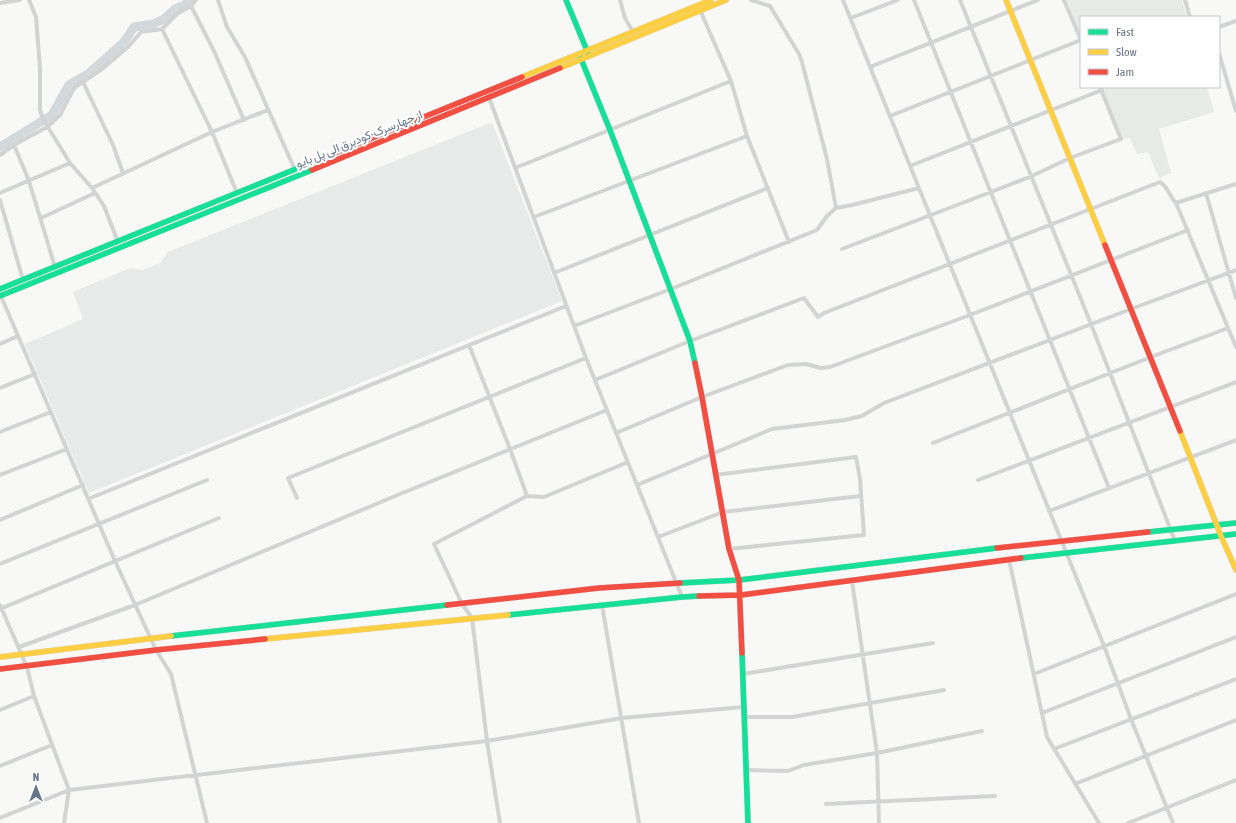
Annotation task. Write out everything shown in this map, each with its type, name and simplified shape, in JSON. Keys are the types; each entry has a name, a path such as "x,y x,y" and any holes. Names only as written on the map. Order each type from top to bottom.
{"main road":[{"path":"566,0 588,54"},
{"name":"از جهارسرک-کودبرق الی پل بایو","path":"588,54 634,32 711,0"},
{"name":"از جهارسرک-کودبرق الی پل بایو","path":"0,293 23,280 487,92 726,0"},
{"path":"1006,0 1151,357 1216,525 1236,570"},
{"path":"580,57 610,130 690,341 702,397 729,549 739,580 741,595 743,707 748,823"},
{"name":"از جهارسرک-کودبرق الی پل بایو","path":"0,293 124,247 489,98 580,57"},
{"path":"0,657 150,638 599,588 739,580 1061,540 1236,523"},
{"path":"0,669 27,667 156,650 682,597 741,595 1009,559 1236,534"}],"street":[{"path":"0,3 20,0"},
{"path":"29,0 36,17 40,68 40,110 45,123 70,163 92,188 104,206 118,242"},
{"path":"0,155 45,123 60,116 74,88 128,47 140,32 162,29 177,14 191,6 196,0"},
{"path":"218,0 227,27 245,57 295,170"},
{"path":"620,0 625,18 634,32"},
{"path":"751,0 770,6 799,54 805,71 827,159 836,208"},
{"path":"843,0 1104,646 1131,719 1173,823"},
{"path":"851,18 898,0"},
{"path":"914,0 1110,488"},
{"path":"960,0 1091,324 1175,541"},
{"path":"870,67 1038,0"},
{"path":"1064,0 1080,38"},
{"path":"1185,0 1190,16"},
{"path":"191,6 214,51 244,120"},
{"path":"700,10 731,81 747,136 789,242"},
{"path":"1220,27 1236,21"},
{"path":"162,29 212,132 237,193"},
{"path":"890,116 1080,40"},
{"path":"1220,56 1235,102 1236,111"},
{"path":"515,168 731,81"},
{"path":"83,82 113,145 123,173"},
{"path":"842,249 931,216 1032,176 1070,158 1121,139 1101,88 1051,110 910,166"},
{"path":"487,92 586,358 682,597"},
{"path":"92,188 212,132 268,110"},
{"path":"534,217 747,136"},
{"path":"14,145 29,181 55,267"},
{"path":"0,193 70,163"},
{"path":"595,380 690,341 804,298 818,317 824,313 1160,182 1167,186 1173,200 1176,203 1236,347"},
{"path":"1176,203 1236,184"},
{"path":"554,273 768,188"},
{"path":"574,326 671,289 817,230 827,216 836,208 852,206 919,188"},
{"path":"41,218 95,193"},
{"path":"1206,194 1236,298"},
{"path":"0,200 23,280"},
{"path":"616,433 702,397 788,365 806,364 821,368 830,367 970,315 1188,230"},
{"path":"637,485 772,429 845,420 862,416 884,403 1236,270"},
{"path":"0,293 115,561 150,638 171,674 207,823"},
{"path":"88,499 566,306"},
{"path":"933,443 1228,328"},
{"path":"0,344 18,336"},
{"path":"469,345 527,496"},
{"path":"297,498 288,478 586,358"},
{"path":"0,388 35,374"},
{"path":"978,480 1236,382"},
{"path":"19,647 135,605 607,410"},
{"path":"0,432 51,412"},
{"path":"1049,511 1236,440"},
{"path":"0,476 67,449"},
{"path":"715,475 856,457 860,479 860,496 864,535 729,549"},
{"path":"500,823 487,740 472,618 462,604 434,544 527,496 544,497 628,462"},
{"path":"0,564 207,480"},
{"path":"0,520 82,486"},
{"path":"658,537 723,512 860,496"},
{"path":"64,823 70,790 34,696 27,667 0,607 219,518"},
{"path":"1009,559 1046,737 1099,823"},
{"path":"852,581 877,753 879,823"},
{"path":"1034,674 1236,594"},
{"path":"602,605 639,823"},
{"path":"1042,713 1236,637"},
{"path":"743,674 933,643"},
{"path":"1054,749 1236,679"},
{"path":"744,717 792,717 944,690"},
{"path":"0,710 34,696"},
{"path":"0,818 70,790 487,740 622,718 743,707"},
{"path":"1075,784 1236,720"},
{"path":"746,770 788,771 804,765 877,753 982,731"},
{"path":"0,766 52,745"},
{"path":"1128,823 1236,780"},
{"path":"826,804 995,796"}],"shaded area":[{"path":"1067,0 1182,0 1187,16 1080,16 1080,33"},
{"path":"1102,88 1207,88 1214,112 1159,129 1171,173 1159,178 1148,152 1137,154 1130,138 1123,139"},
{"path":"492,122 562,301 89,493 25,344 83,319 73,292 130,268 143,270 160,263 168,252"}],"waterway":[{"path":"0,147 52,115 69,85 88,74 124,42 134,27 153,24 164,19 175,9 185,5 189,0"}],"traffic: fast":[{"path":"566,0 588,53"},
{"path":"579,54 610,130 690,341 695,363"},
{"path":"0,289 313,162"},
{"path":"0,296 312,170"},
{"path":"1148,532 1236,523"},
{"path":"1021,558 1236,534"},
{"path":"680,583 739,580 997,548"},
{"path":"508,615 699,596"},
{"path":"171,636 447,605"},
{"path":"742,653 748,823"}],"traffic: slow":[{"path":"522,77 711,0"},
{"path":"560,68 726,0"},
{"path":"1006,0 1105,245"},
{"path":"1180,431 1221,536 1236,570"},
{"path":"265,639 508,615"},
{"path":"0,657 171,636"}],"traffic: jam":[{"path":"312,170 560,68"},
{"path":"313,162 522,77"},
{"path":"1105,245 1180,431"},
{"path":"695,363 729,549 739,580 742,653"},
{"path":"997,548 1148,532"},
{"path":"699,596 741,595 1021,558"},
{"path":"447,605 599,588 680,583"},
{"path":"0,669 156,650 265,639"}]}
